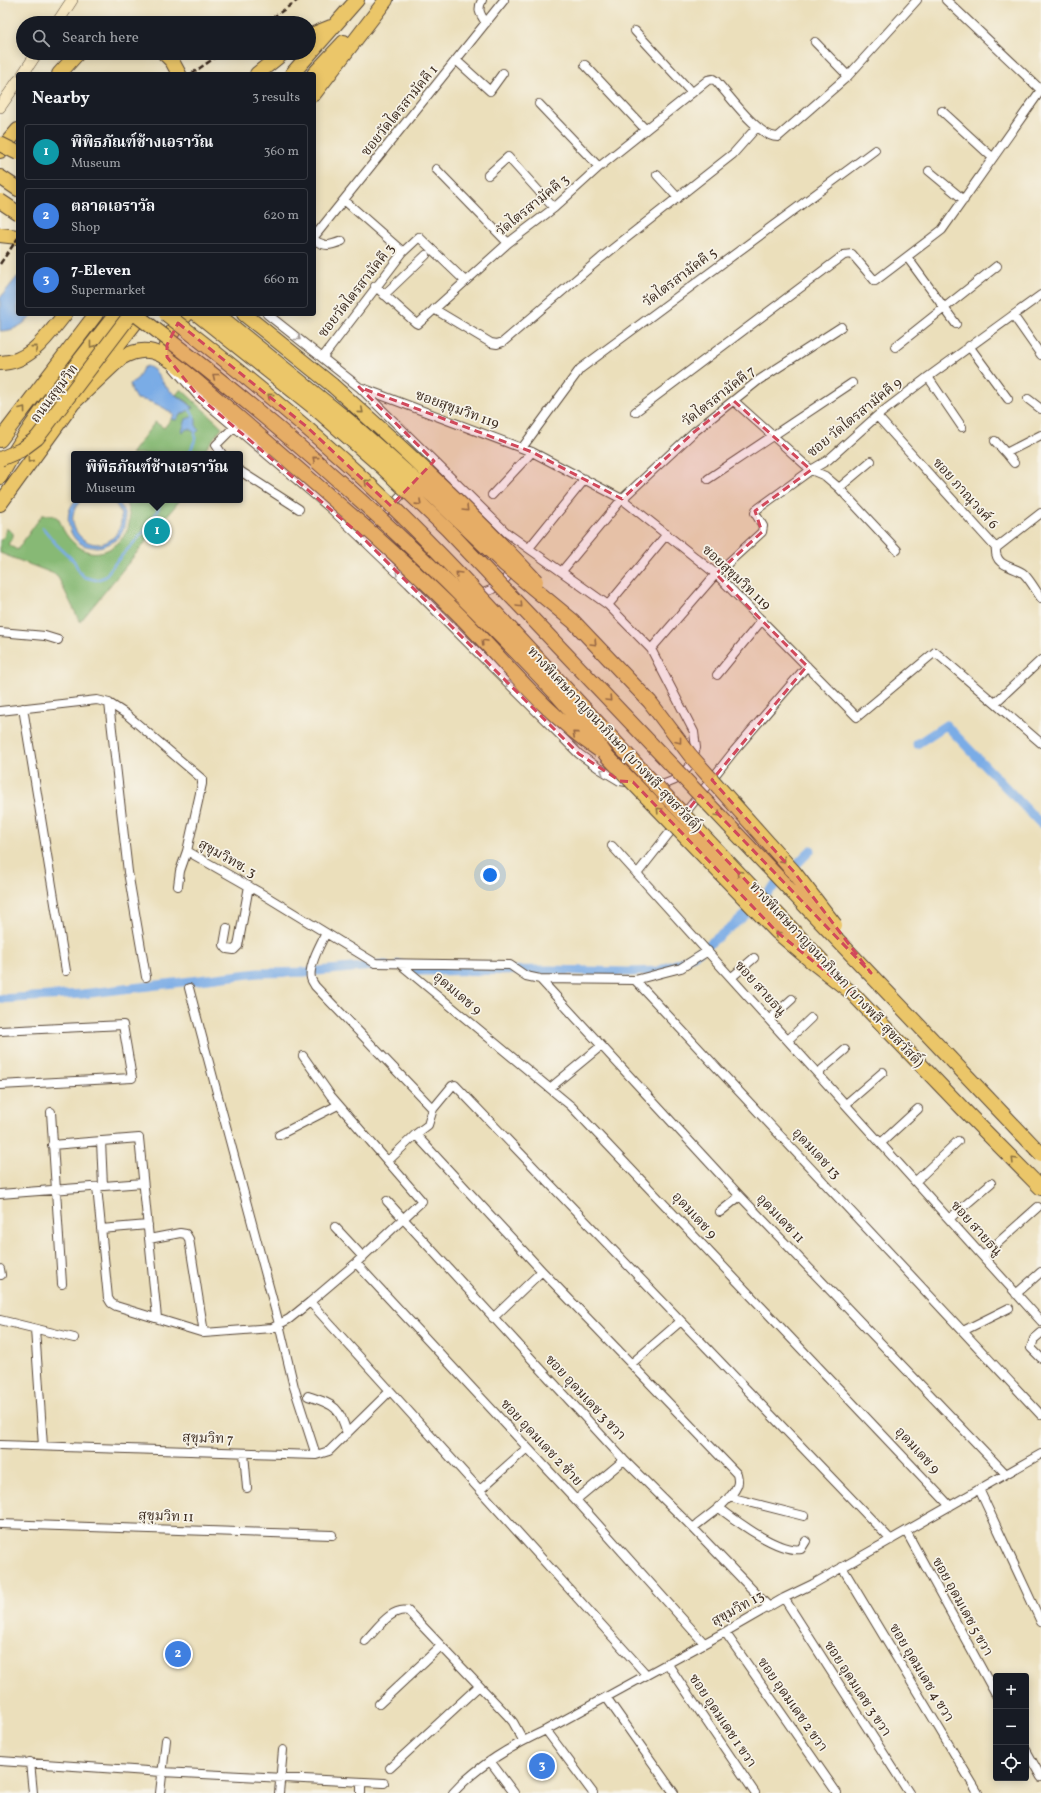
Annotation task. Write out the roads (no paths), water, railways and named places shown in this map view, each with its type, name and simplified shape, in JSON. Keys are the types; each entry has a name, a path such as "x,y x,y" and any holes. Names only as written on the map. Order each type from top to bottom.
{"highway":[{"path":"316,42 335,26 357,0"},
{"path":"316,72 385,0"},
{"path":"316,91 385,0"},
{"path":"62,72 72,60"},
{"path":"171,60 178,72"},
{"path":"259,72 274,60"},
{"path":"287,72 298,60"},
{"path":"293,72 302,60"},
{"path":"0,151 16,132"},
{"path":"0,144 16,152"},
{"path":"0,177 16,188"},
{"path":"0,201 16,211"},
{"path":"0,211 16,208"},
{"path":"0,235 16,237"},
{"path":"0,363 17,360 32,352 63,316"},
{"name":"ถนนสุขุมวิท","path":"0,440 94,316"},
{"name":"ถนนสุขุมวิท","path":"0,477 15,449 46,404 114,316"},
{"path":"0,460 21,450 37,438 130,316"},
{"path":"138,316 262,415 390,526 427,561 538,674 586,727 607,756 776,932 805,957 852,993"},
{"path":"0,504 70,406 140,316"},
{"name":"ทางพิเศษกาญจนาภิเษก (บางพลี-สุขสวัสดิ์)","path":"169,316 242,372 307,427 376,490 495,612 659,789 852,993 1041,1188"},
{"path":"167,357 166,350 172,332 179,321 185,316"},
{"name":"ทางพิเศษกาญจนาภิเษก (บางพลี-สุขสวัสดิ์)","path":"200,316 316,409 382,467 447,529 1041,1154"},
{"path":"213,316 338,417 412,483"},
{"path":"219,316 350,422 433,496 504,564 573,621"},
{"path":"246,316 332,385 408,453 465,508 636,687 690,755 794,872 871,974"},
{"path":"70,406 110,366 130,353 149,351 167,357 274,448 452,608 525,686 566,726 607,756"}],"main road":[{"path":"62,16 72,0"},
{"path":"23,72 32,60"},
{"path":"0,108 16,84"}],"street":[{"path":"482,0 478,7 479,14 486,23"},
{"name":"ซอยวัดไตรสามัคคี 1","path":"316,235 457,61 504,0"},
{"path":"434,309 491,343 500,344 601,258 733,154 757,127 774,137 778,137 848,76 917,0"},
{"path":"636,412 844,255 852,254 875,281 942,230 1041,90 946,0"},
{"path":"635,31 692,93"},
{"path":"815,42 848,76"},
{"path":"457,61 490,91 503,73"},
{"path":"585,65 645,130"},
{"name":"วัดไตรสามัคคี 3","path":"375,286 416,324 420,322 508,243 554,208 599,167 708,80 713,79 716,81 757,127"},
{"path":"539,104 599,167"},
{"path":"942,111 993,158"},
{"name":"วัดไตรสามัคคี 5","path":"522,448 580,369 875,150"},
{"path":"488,175 505,158 510,158 554,208"},
{"path":"436,169 508,243"},
{"path":"929,171 964,200"},
{"path":"657,175 678,198"},
{"path":"344,200 403,252"},
{"name":"ซอยวัดไตรสามัคคี 3","path":"323,357 375,286 403,252 419,237 465,281"},
{"path":"316,241 323,246 333,245 342,241"},
{"path":"384,295 426,255"},
{"path":"907,257 956,324"},
{"path":"894,347 997,266"},
{"name":"ซอย วัดไตรสามัคคี 9","path":"716,574 762,532 763,526 756,513 756,510 811,470 828,460 877,416 969,346 1041,295"},
{"path":"1013,315 1041,355"},
{"path":"167,357 176,373 198,396 358,533 579,754 620,781 647,785 665,784 675,780 688,768 692,760 696,748 694,732 651,649 608,605 507,533 359,387 270,316"},
{"name":"วัดไตรสามัคคี 7","path":"562,571 622,499 694,432 760,380 841,327"},
{"path":"969,346 1008,399"},
{"path":"928,377 962,427"},
{"path":"708,479 852,383"},
{"name":"ซอยสุขุมวิท 119","path":"359,387 532,452 622,499 716,574 857,717 935,652 1041,743"},
{"path":"1028,399 1041,410"},
{"path":"734,401 771,436 811,470 825,476 839,488 897,550"},
{"name":"ซอย ภาณุวงศ์ 6","path":"877,416 996,548 1041,513"},
{"path":"220,451 216,446 234,427"},
{"path":"1006,454 1041,435"},
{"path":"995,440 1014,463"},
{"path":"492,495 532,452"},
{"path":"358,533 366,532 434,461"},
{"path":"839,488 871,461"},
{"path":"243,473 299,509"},
{"path":"529,548 585,479"},
{"path":"408,582 455,596 474,596 492,590 502,584 511,570 512,558 507,533"},
{"path":"608,605 667,534"},
{"path":"996,548 997,554 1004,564 1024,574 1041,598"},
{"path":"651,649 716,574"},
{"path":"716,675 762,620"},
{"path":"0,632 45,636 58,640"},
{"path":"995,703 1041,660"},
{"path":"637,874 734,752 807,666"},
{"name":"สุขุมวิทซ. 3","path":"0,711 97,700 109,703 126,714 202,779 187,851 250,886 374,963 403,966 510,965 526,976 540,979"},
{"path":"109,703 128,872 146,977"},
{"path":"23,708 66,971"},
{"name":"ซอย สายธนู","path":"612,846 770,1019 1041,1321"},
{"path":"178,886 180,871 187,851"},
{"path":"227,928 224,945 227,949 234,950 238,946 250,886"},
{"path":"326,933 316,953 311,970 311,977 315,986 433,1109"},
{"path":"540,979 635,980 681,968 708,951"},
{"path":"732,977 754,958"},
{"name":"อุดมเดช 9","path":"403,966 571,1106 950,1506"},
{"name":"อุดมเดช 11","path":"540,979 740,1196 1006,1473"},
{"name":"อุดมเดช 13","path":"635,980 1041,1415"},
{"path":"189,988 279,1324 294,1387 316,1455"},
{"path":"770,1019 792,1000"},
{"path":"788,1040 811,1018"},
{"path":"0,1031 123,1025 132,1078 0,1085"},
{"path":"550,1088 601,1046"},
{"path":"818,1073 845,1050"},
{"path":"101,1141 101,1229 108,1298 111,1303 204,1333 272,1328 289,1319 310,1302 360,1260 422,1203 422,1201 388,1161 338,1105 303,1056"},
{"path":"846,1104 883,1072"},
{"path":"388,1161 428,1124 433,1109 452,1086 455,1085 890,1540"},
{"path":"280,1135 338,1105"},
{"path":"881,1143 918,1109"},
{"path":"51,1112 62,1284"},
{"path":"416,1134 542,1271 737,1474 737,1487 729,1497 693,1528"},
{"path":"52,1145 139,1138 157,1318"},
{"path":"916,1181 958,1141"},
{"path":"0,1194 56,1188 144,1183"},
{"path":"949,1219 991,1183"},
{"path":"720,1212 740,1196"},
{"name":"ซอย อุดมเดช 3 ขวา","path":"387,1201 402,1220 624,1460 693,1528 769,1607"},
{"path":"983,1256 1038,1207"},
{"path":"101,1229 148,1225"},
{"name":"ซอย อุดมเดช 2 ซ้าย","path":"335,1227 360,1260 527,1448 576,1500 704,1643"},
{"path":"149,1239 180,1233 186,1234 189,1239 204,1333"},
{"path":"493,1318 542,1271"},
{"path":"1016,1294 1041,1272"},
{"path":"310,1302 646,1674"},
{"path":"963,1331 1009,1308"},
{"path":"0,1320 74,1338"},
{"path":"631,1364 681,1321"},
{"path":"35,1329 43,1446"},
{"path":"1041,1333 1034,1339 1032,1348 1041,1358"},
{"name":"สุขุมวิท 7","path":"0,1445 316,1455 329,1452 390,1391"},
{"path":"308,1396 334,1406 343,1418 347,1434"},
{"path":"480,1490 527,1448"},
{"path":"244,1453 247,1488"},
{"name":"สุขุมวิท 13","path":"453,1793 466,1780 490,1761 523,1740 546,1730 646,1674 726,1632 1041,1454"},
{"path":"576,1500 624,1460"},
{"path":"979,1489 1039,1613 1041,1622"},
{"path":"729,1497 804,1516"},
{"path":"718,1507 748,1528 784,1547 793,1550 801,1549 806,1540"},
{"name":"สุขุมวิท 11","path":"0,1524 332,1535"},
{"name":"ซอย อุดมเดช 5 ขวา","path":"906,1531 993,1690"},
{"name":"ซอย อุดมเดช 4 ขวา","path":"842,1567 978,1793"},
{"name":"ซอย อุดมเดช 3 ขวา","path":"784,1598 909,1793"},
{"path":"365,1641 393,1612 401,1610 408,1611 513,1722 523,1740"},
{"name":"ซอย อุดมเดช 2 ขวา","path":"726,1632 837,1793"},
{"path":"379,1704 441,1646"},
{"name":"ซอย อุดมเดช 1 ขวา","path":"667,1663 755,1793"},
{"path":"390,1768 479,1686"},
{"path":"606,1697 674,1793"},
{"path":"546,1730 593,1793"},
{"path":"160,1793 166,1740"},
{"path":"279,1793 283,1750"},
{"path":"1029,1755 1041,1777"},
{"path":"0,1761 162,1772 384,1783"},
{"path":"490,1761 514,1793"},
{"path":"30,1762 33,1793"},
{"path":"361,1783 361,1793"}],"water":[{"path":"16,278 16,316 32,316 19,326 10,330 0,331 0,298"},
{"path":"147,366 155,371 170,391 193,408 180,415 176,420 171,419 174,415 161,406 136,399 130,384 138,378 143,368"},
{"path":"194,416 196,418 196,425 199,430 195,434 191,429 186,429 183,433 182,431 186,419"},
{"path":"74,503 79,503 75,508 73,517 74,526 78,534 84,540 92,543 101,544 110,540 120,527 120,512 115,503 118,503 124,515 124,528 118,538 108,544 96,547 84,545 74,538 68,518 70,509"}],"waterway":[{"path":"190,410 194,416"},
{"path":"190,451 195,440 195,434"},
{"path":"43,528 56,544 74,561 84,577 96,580 105,577 114,564 149,525 160,503"},
{"path":"917,744 946,725 1041,824"},
{"path":"708,945 741,919 811,850"},
{"path":"399,964 420,971 658,971 681,962 700,951"},
{"path":"318,971 385,965"},
{"path":"0,999 82,994 258,973 310,972"}],"railway":[{"path":"275,16 298,0"},
{"path":"194,72 212,60"},
{"path":"0,264 16,241"}],"place":[{"name":"พิพิธภัณฑ์ช้างเอราวัณ","path":"157,531"},
{"name":"ตลาดเอราวัล","path":"178,1654"},
{"name":"7-Eleven","path":"542,1766"}]}
